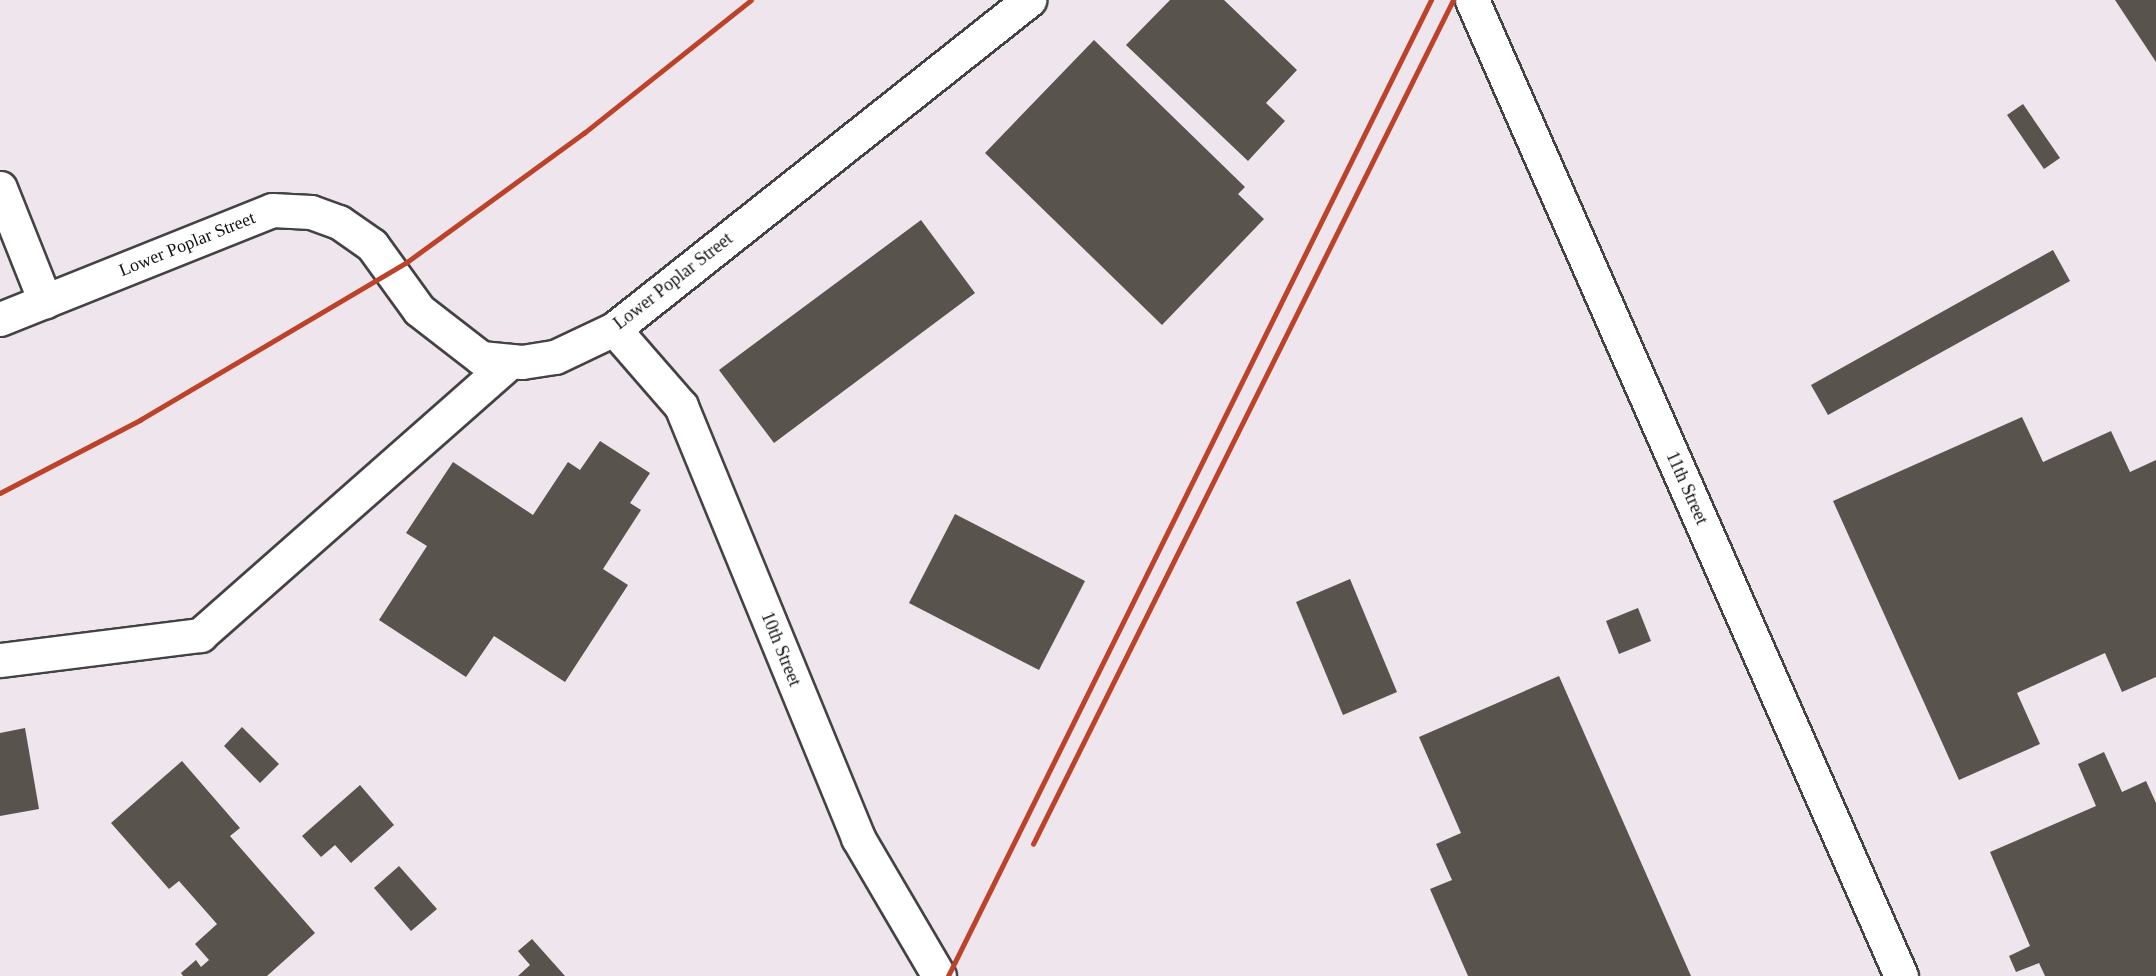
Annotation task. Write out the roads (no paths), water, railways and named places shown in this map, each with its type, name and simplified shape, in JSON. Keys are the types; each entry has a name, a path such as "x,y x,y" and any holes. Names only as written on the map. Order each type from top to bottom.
{"street":[{"name":"Lower Poplar Street","path":"0,319 272,210 311,212 339,222 372,245 419,310 452,339 481,358 511,361 555,357 614,329 1029,0"},
{"name":"11th Street","path":"1472,0 1901,976"},
{"path":"0,188 45,301"},
{"name":"10th Street","path":"614,329 681,406 858,838 939,976"},
{"path":"0,660 200,635 511,361"}],"railway":[{"path":"0,493 140,420 407,262 584,133 751,0"},
{"path":"948,976 1431,0"},
{"path":"1033,844 1453,0"}]}
